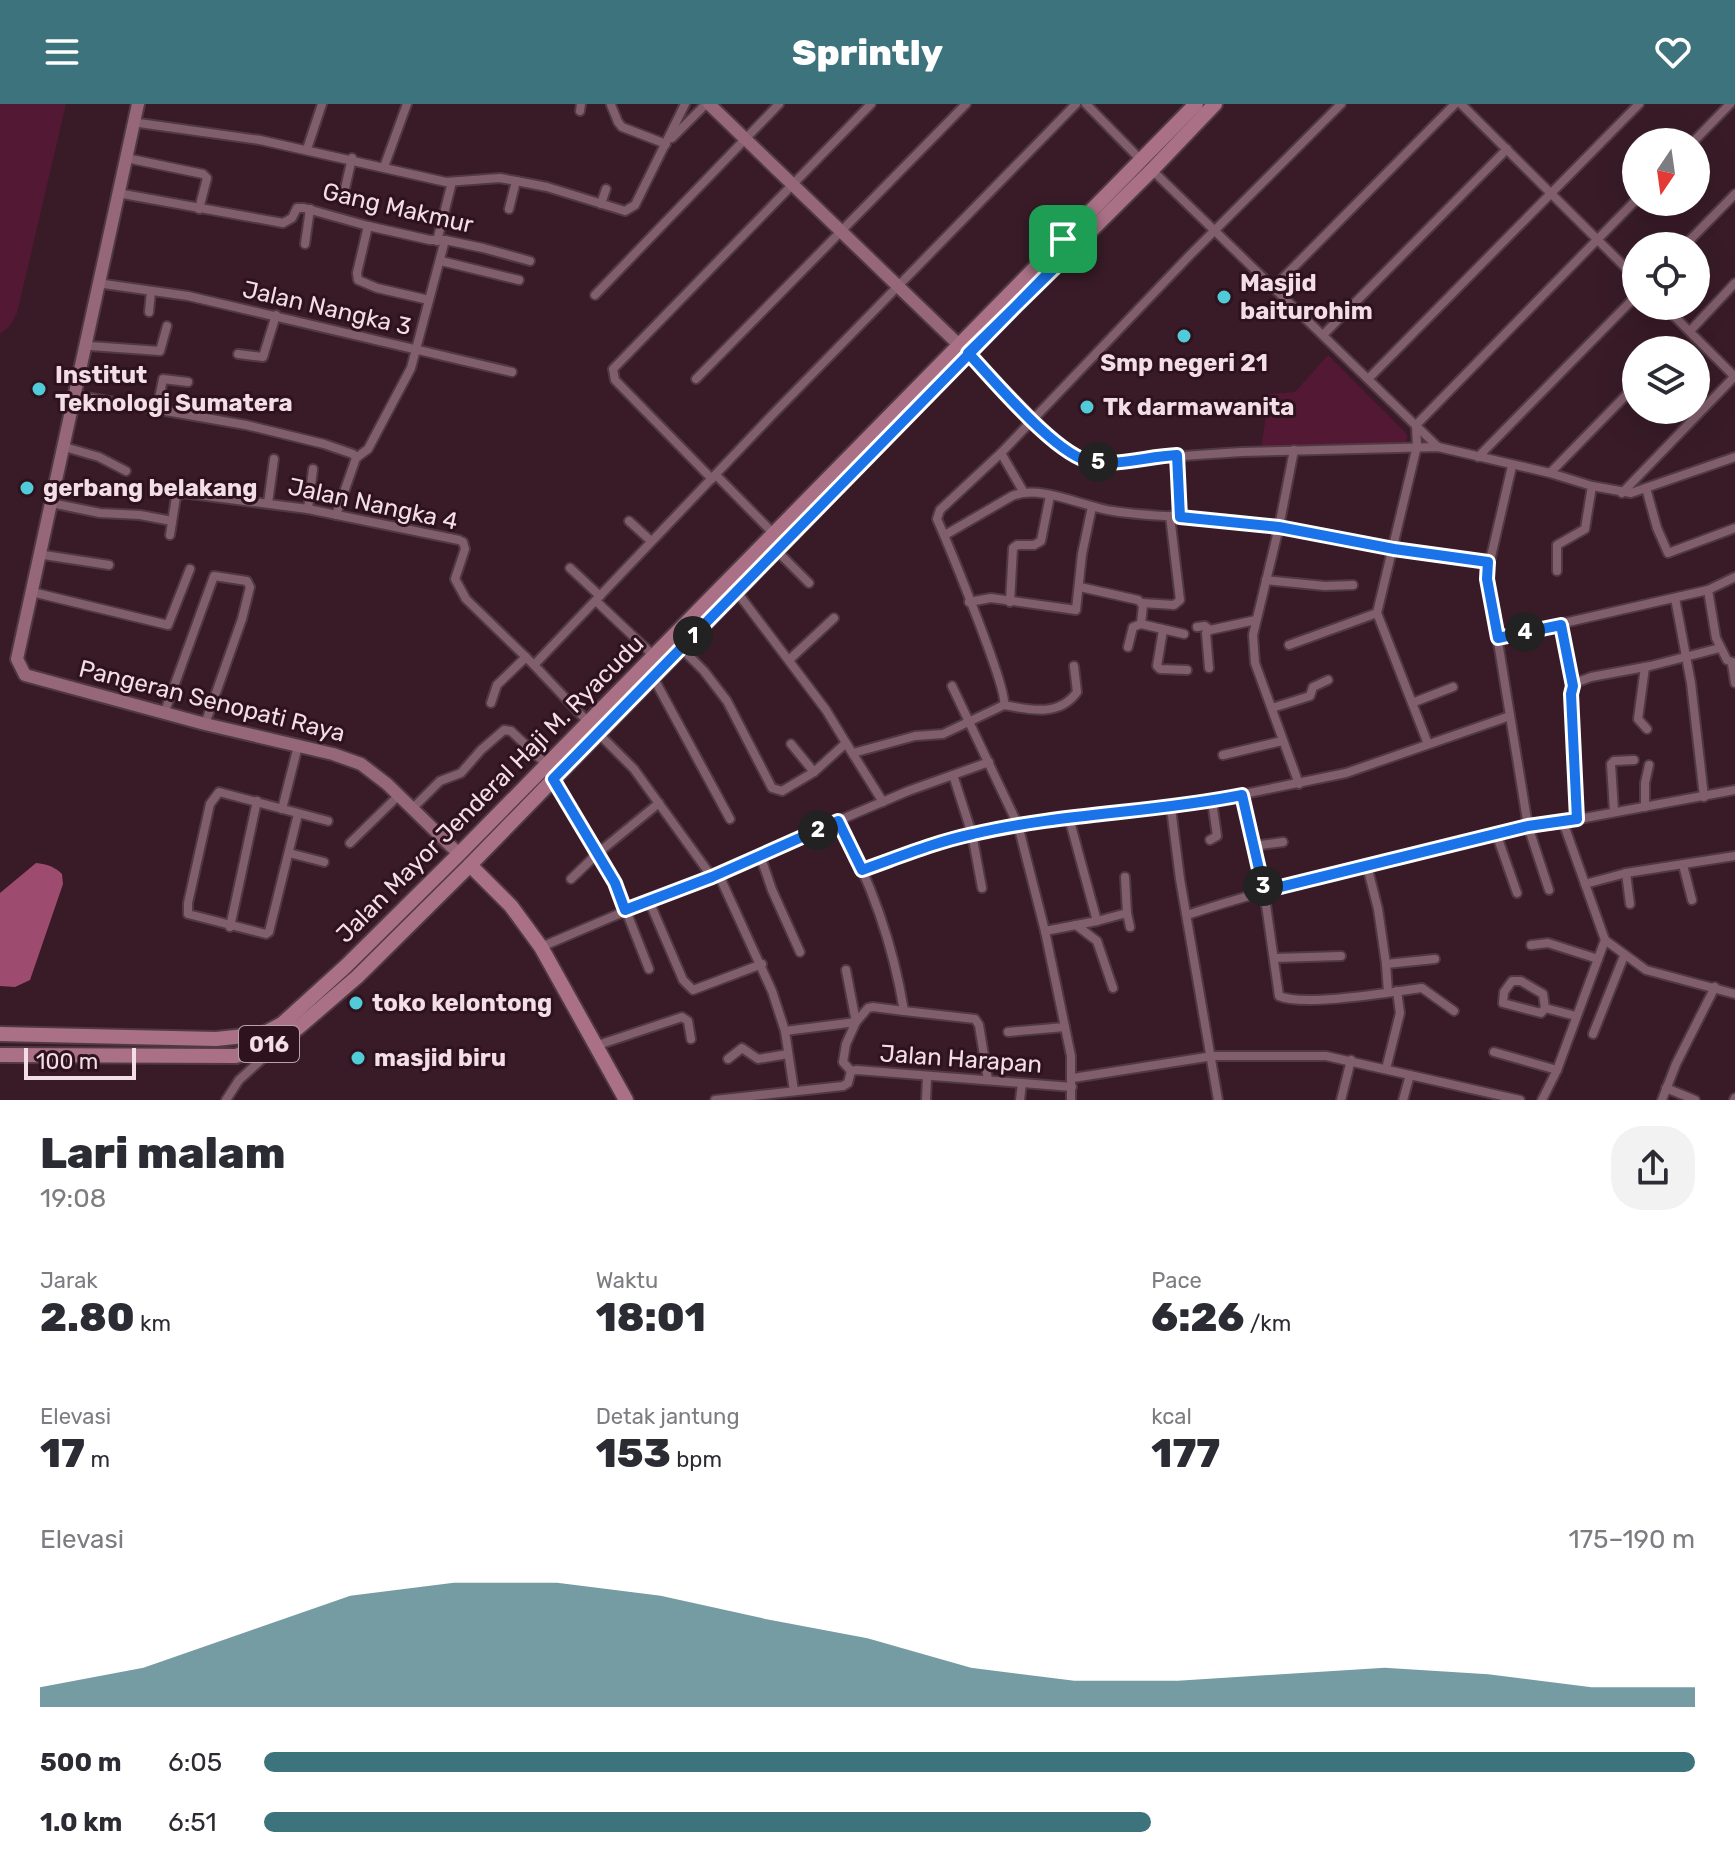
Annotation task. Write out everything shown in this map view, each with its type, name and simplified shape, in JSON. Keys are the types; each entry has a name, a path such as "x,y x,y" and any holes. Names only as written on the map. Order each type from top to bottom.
{"main road":[{"name":"Jalan Mayor Jenderal Haji M. Ryacudu","path":"1147,165 1196,104"},
{"name":"Jalan Mayor Jenderal Haji M. Ryacudu","path":"593,728 653,677 692,617 774,534 1147,165 1215,104"},
{"name":"Jalan Mayor Jenderal Haji M. Ryacudu","path":"0,1055 236,1056 286,1037 593,728 653,655 697,632 737,592 963,349"},
{"path":"692,617 700,622 719,609"},
{"path":"465,860 511,906 541,947 626,1100"},
{"name":"Jalan Mayor Jenderal Haji M. Ryacudu","path":"0,1034 216,1039 263,1034 282,1024 351,972"}],"street":[{"path":"82,371 139,123 140,104"},
{"path":"18,667 56,504 140,104"},
{"path":"307,149 322,104"},
{"path":"384,167 407,104"},
{"path":"139,123 240,136 452,182 492,178 516,181 547,187 625,211 633,208 685,104"},
{"path":"666,144 708,104 963,349 1032,420 1072,455 1087,461 1294,450 1438,447 1622,493 1646,488 1735,457"},
{"path":"595,295 779,104"},
{"path":"774,534 615,380 613,369 871,104"},
{"path":"696,379 966,104"},
{"path":"534,665 1076,104"},
{"path":"1086,104 1438,447"},
{"path":"1004,705 996,669 937,517 940,510 1001,453 1341,104"},
{"path":"1274,287 1455,104"},
{"path":"1461,104 1622,264"},
{"path":"1369,378 1639,104"},
{"path":"1707,128 1730,104"},
{"path":"611,105 622,127 666,144"},
{"path":"1324,334 1507,149"},
{"path":"344,193 352,158"},
{"path":"131,159 203,174 207,185 199,209"},
{"path":"509,209 516,181"},
{"path":"452,182 441,240 441,261 418,350 512,372"},
{"path":"601,204 606,189"},
{"name":"Gang Makmur","path":"123,194 283,223 292,218 297,208 310,209 368,226 493,250 530,261"},
{"path":"1698,232 1735,194"},
{"path":"305,244 310,209"},
{"path":"1428,744 1377,613 1417,446 1416,425 1622,214"},
{"path":"368,226 358,280 377,288 429,300"},
{"path":"487,271 493,250"},
{"path":"441,261 519,280"},
{"path":"1690,331 1735,283"},
{"name":"Jalan Nangka 3","path":"104,284 276,315 418,350 379,430 368,449 356,458 336,515"},
{"path":"149,312 151,291"},
{"path":"1478,457 1622,310"},
{"path":"238,354 263,357 276,315"},
{"path":"1622,493 1735,376 1679,320"},
{"path":"90,346 160,351 167,326"},
{"path":"157,409 163,379 188,382"},
{"path":"77,396 246,425 324,444 356,458"},
{"path":"18,667 17,659 77,396"},
{"path":"1550,473 1622,399"},
{"path":"68,448 99,457 126,471"},
{"path":"1294,450 1256,620 1253,655 1299,784"},
{"path":"1001,453 1023,491"},
{"path":"1080,587 1142,603 1174,605 1180,600 1175,517 1177,455"},
{"path":"268,503 274,459"},
{"path":"1512,466 1488,562 1487,579 1528,826 1549,890"},
{"path":"308,509 313,469"},
{"path":"1557,571 1557,545 1585,529 1592,486"},
{"path":"1646,488 1657,528 1668,553 1735,528"},
{"path":"945,535 1023,491 1036,491 1092,507 1279,527 1394,549 1488,562"},
{"name":"Jalan Nangka 4","path":"170,535 176,497 183,493 308,509 463,542 465,549 455,579 466,599 634,769 715,875 762,964 785,1031 794,1091"},
{"path":"1010,602 1013,548 1041,541 1050,496"},
{"path":"56,504 100,513 140,515 172,521"},
{"path":"969,602 984,597 1075,610 1092,507"},
{"path":"629,521 651,541"},
{"path":"777,551 809,583"},
{"path":"44,555 109,565"},
{"path":"570,568 653,655"},
{"path":"36,593 168,625 190,569"},
{"path":"164,714 214,576 247,581 250,587 242,619 205,724"},
{"path":"1498,638 1708,590 1735,577"},
{"path":"1266,580 1325,586 1353,585"},
{"path":"1708,590 1720,648 1727,660 1734,664 1735,683"},
{"path":"737,592 789,660 883,802"},
{"path":"1675,598 1693,695 1704,797"},
{"path":"1141,624 1142,603"},
{"path":"1289,645 1377,613"},
{"path":"789,660 834,618"},
{"path":"1209,668 1206,633 1256,620"},
{"path":"1128,647 1129,634 1133,627 1141,624 1184,634"},
{"path":"1561,625 1573,686 1572,764 1577,819"},
{"path":"1197,627 1210,630"},
{"path":"1163,630 1157,666 1160,669 1187,670"},
{"path":"678,641 727,701 772,788 782,791 814,772 846,743"},
{"path":"1573,686 1591,677 1720,648"},
{"path":"491,703 497,685 526,657"},
{"path":"853,753 915,736 939,735 1004,705 1041,711 1065,704 1077,692 1074,666"},
{"name":"Pangeran Senopati Raya","path":"18,667 25,675 361,764 399,795 465,860"},
{"path":"1645,667 1638,719 1647,729"},
{"path":"653,677 730,819"},
{"path":"1272,708 1310,696 1313,687 1328,680"},
{"path":"952,686 1018,825 1065,1027 1071,1100"},
{"path":"1412,703 1453,687"},
{"path":"862,870 972,834 1069,818 1171,808 1299,784 1356,770 1510,716"},
{"path":"412,809 440,781 461,773 504,730 511,731 550,772 598,853 615,883 649,969"},
{"path":"1223,755 1282,741"},
{"path":"791,744 814,772"},
{"path":"282,809 298,746"},
{"path":"1614,811 1611,764 1614,761 1634,760"},
{"path":"541,947 883,802 989,762"},
{"path":"1645,807 1649,765"},
{"path":"953,775 972,834 982,888"},
{"path":"1187,915 1264,891 1496,833 1735,790"},
{"path":"298,814 269,932 230,927 188,914 214,796 219,792 328,821"},
{"path":"350,843 399,795"},
{"path":"1242,795 1264,891 1275,958 1277,993 1283,998 1342,998 1427,989 1454,1011"},
{"path":"230,927 257,801"},
{"path":"1210,840 1217,836 1212,801"},
{"path":"571,879 659,803"},
{"path":"1171,808 1218,1100"},
{"path":"1069,818 1097,921"},
{"path":"838,821 888,935 904,1011"},
{"path":"1563,822 1605,940 1624,956 1654,973 1735,994"},
{"path":"1496,833 1517,893"},
{"path":"1253,846 1283,842"},
{"path":"289,853 324,862"},
{"path":"760,855 800,952"},
{"path":"1585,884 1626,873 1735,856"},
{"path":"1683,865 1692,900"},
{"path":"1367,866 1378,909 1386,964 1400,1013 1386,1069"},
{"path":"1626,873 1630,904"},
{"path":"1125,877 1130,927"},
{"path":"649,901 683,980 693,990 762,964"},
{"path":"1045,931 1127,913"},
{"path":"1075,925 1097,941 1113,988"},
{"path":"1542,1100 1557,1070 1605,940"},
{"path":"1531,945 1548,943 1598,959"},
{"path":"1275,958 1341,956"},
{"path":"1593,1034 1624,956"},
{"path":"1386,964 1435,959"},
{"path":"846,970 856,1022"},
{"path":"1516,979 1541,991 1545,1008 1541,1013 1536,1013 1503,1003 1504,992 1516,979"},
{"path":"1662,1100 1715,987"},
{"path":"851,1071 843,1058 856,1022 868,1008 873,1007 975,1019 979,1025 988,1080"},
{"path":"1545,1008 1576,1016"},
{"path":"595,1046 682,1017 688,1021 691,1039"},
{"path":"785,1031 856,1022"},
{"path":"1008,1032 1065,1027"},
{"path":"226,1100 248,1071 286,1037"},
{"path":"728,1059 742,1048 758,1059 788,1054"},
{"path":"1494,1052 1557,1070"},
{"path":"236,1056 246,1061 248,1071"},
{"name":"Jalan Harapan","path":"715,1100 843,1086 848,1083 851,1071 1022,1083 1072,1083 1213,1056 1326,1056 1520,1100"},
{"path":"1341,1100 1351,1060"},
{"path":"1403,1100 1410,1075"},
{"path":"926,1100 927,1077"},
{"path":"1020,1100 1022,1083"},
{"path":"1666,1088 1695,1100"}],"shaded area":[{"path":"0,104 66,104 17,313 10,326 0,334"},
{"path":"1328,355 1405,432 1408,437 1404,444 1261,449 1269,394 1295,392"},
{"path":"36,863 50,866 62,874 63,884 30,980 15,987 0,986 0,893"}],"place":[{"name":"Masjid baiturohim","path":"1224,297"},
{"name":"Smp negeri 21","path":"1184,336"},
{"name":"Institut Teknologi Sumatera","path":"39,389"},
{"name":"Tk darmawanita","path":"1087,407"},
{"name":"gerbang belakang","path":"27,488"},
{"name":"toko kelontong","path":"356,1003"},
{"name":"masjid biru","path":"358,1058"}],"route":[{"path":"1063,239 1046,257 1053,258 1055,266 968,353 553,779 615,883 625,910 712,877 838,821 862,870 972,834 1079,816 1171,808 1242,795 1264,891 1427,849 1528,826 1577,819 1572,764 1573,686 1561,625 1498,638 1487,579 1488,562 1394,549 1279,527 1180,517 1177,455 1104,462 1087,461 1072,455 1032,420 968,353 1074,249 1067,247 1063,239"}]}
